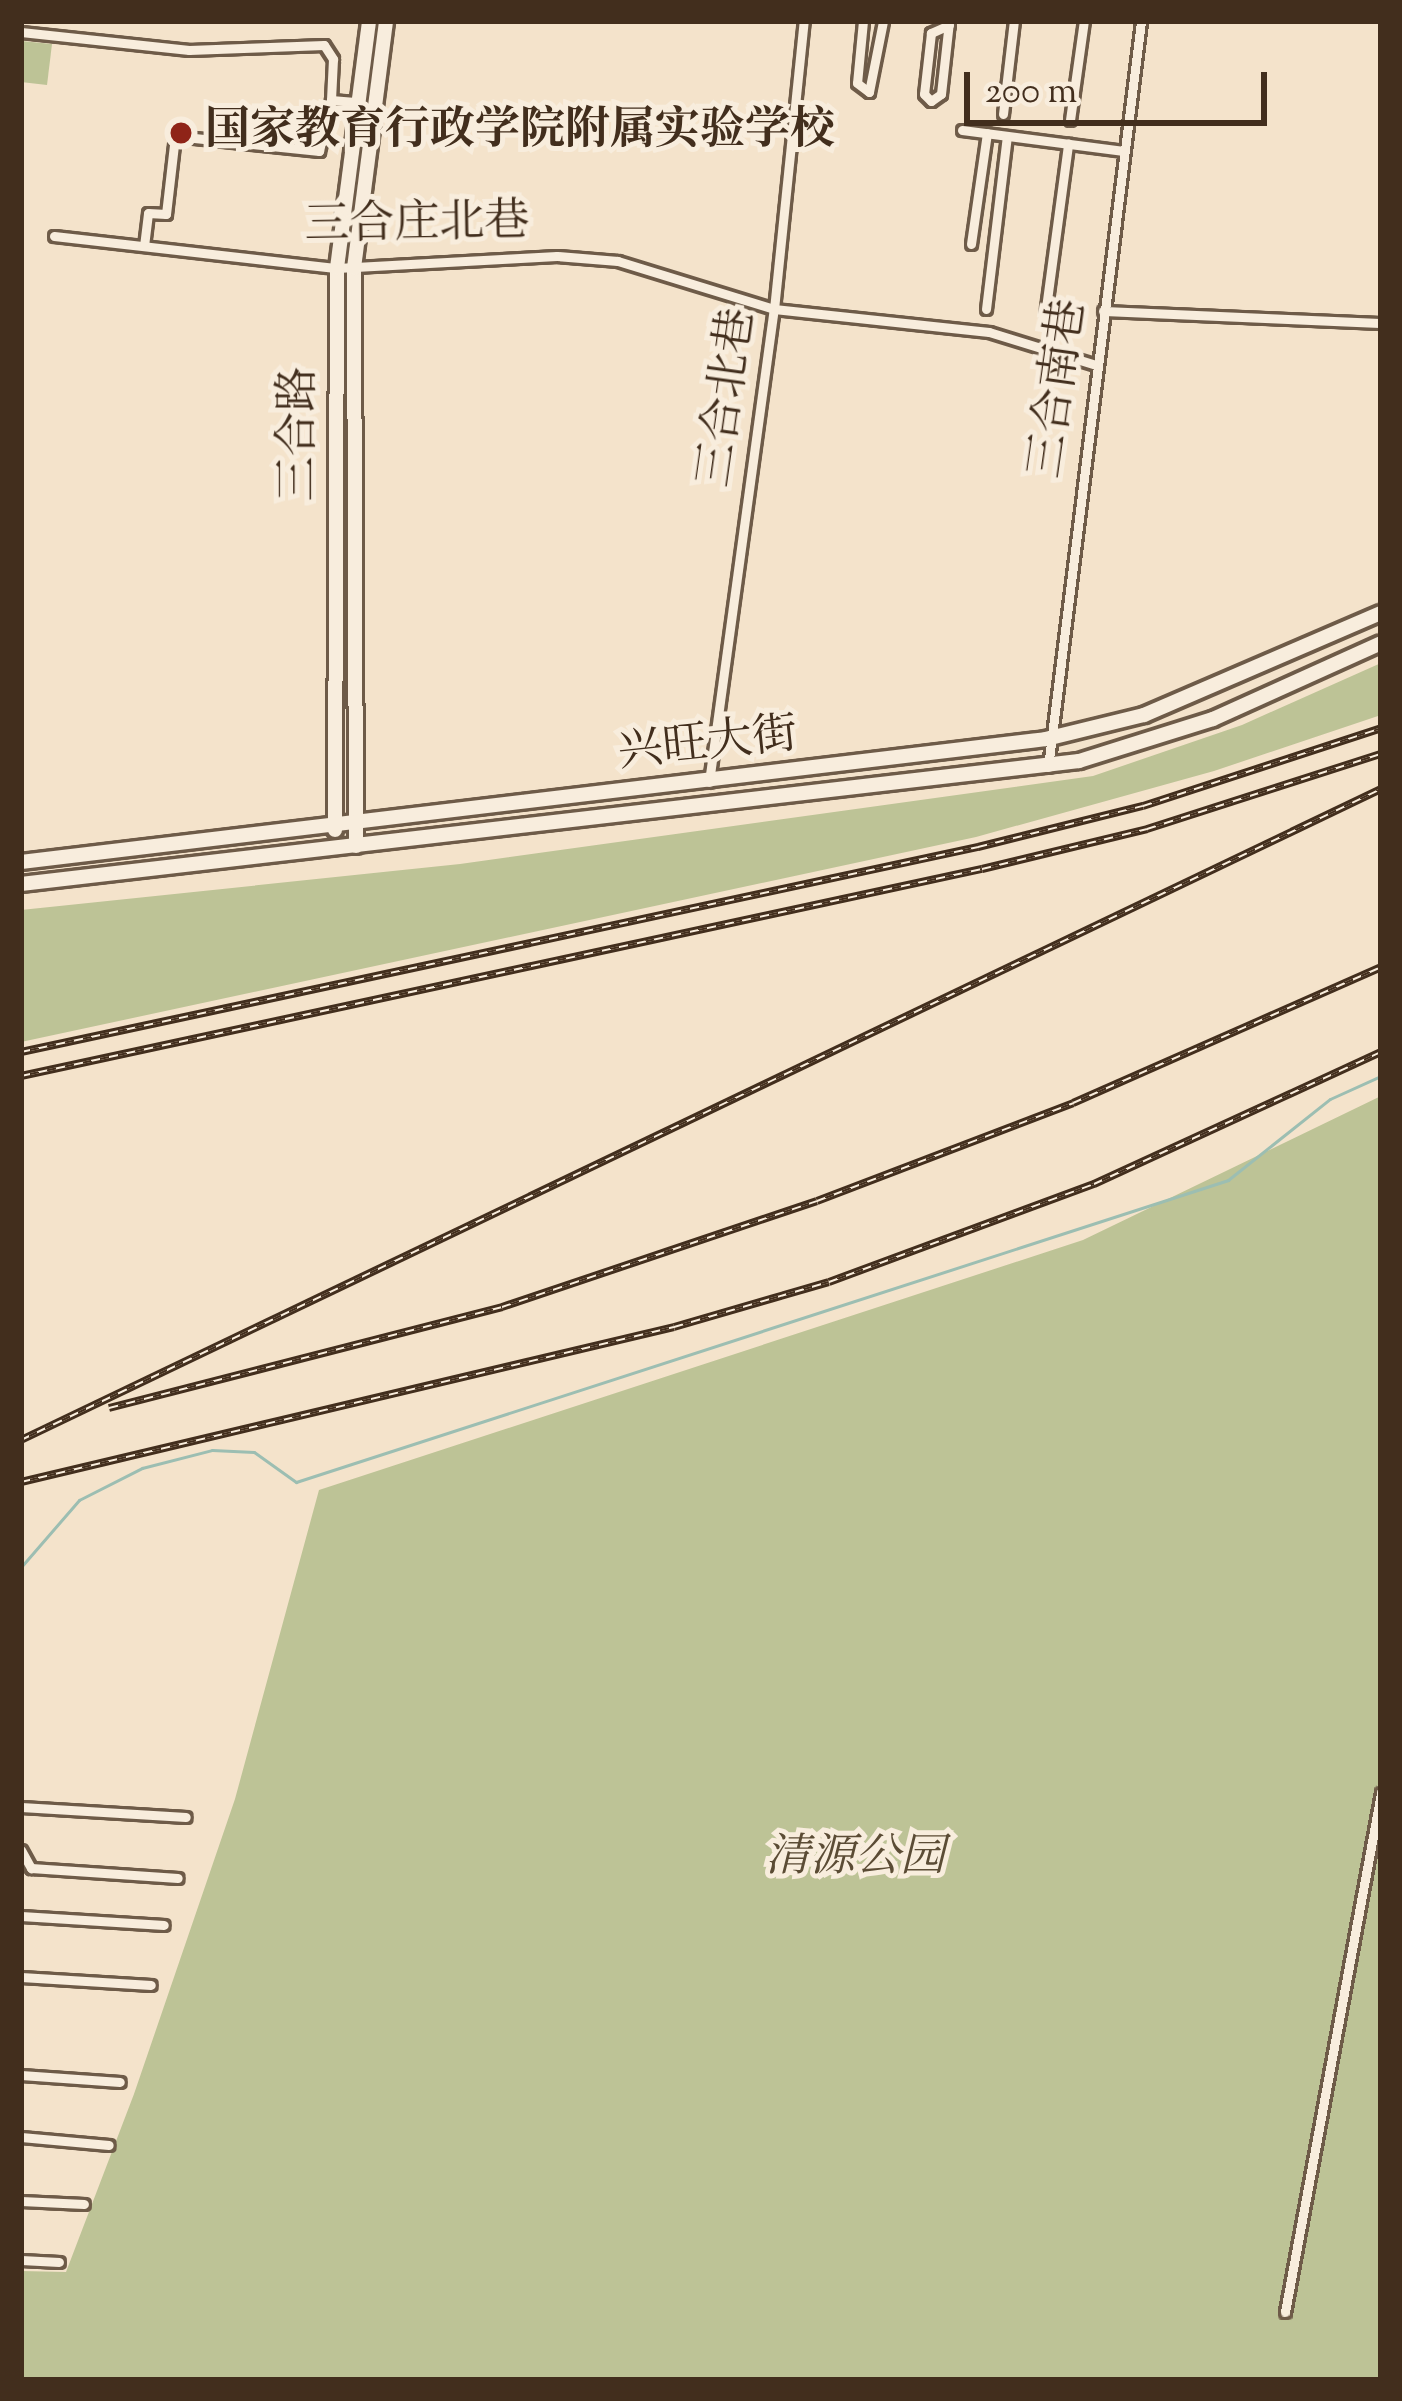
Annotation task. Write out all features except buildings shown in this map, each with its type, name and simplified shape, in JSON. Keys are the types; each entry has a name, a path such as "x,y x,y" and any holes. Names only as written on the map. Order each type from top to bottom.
{"main road":[{"name":"三合路","path":"335,849 346,268 355,102 369,21"},
{"name":"三合路","path":"356,846 346,268 386,21"},
{"name":"兴旺大街","path":"21,862 1046,740 1144,715 1381,613"},
{"name":"兴旺大街","path":"21,884 1048,766 1213,719 1381,643"}],"street":[{"name":"三合北巷","path":"709,782 775,309 804,21"},
{"path":"863,21 857,82 869,92 883,21"},
{"path":"1003,115 1014,21"},
{"path":"1070,120 1084,21"},
{"name":"三合南巷","path":"1048,766 1046,740 1142,21"},
{"path":"949,23 941,94 931,100 924,94 931,33 949,23"},
{"path":"21,32 189,50 324,45 333,59 331,100 319,151 175,136 166,214 148,213 144,246"},
{"path":"331,100 355,102"},
{"path":"962,130 1124,151"},
{"path":"971,244 986,133"},
{"path":"986,309 1007,136"},
{"path":"1046,315 1068,144"},
{"name":"三合庄北巷","path":"54,236 346,268 592,258 775,309 989,332 1096,365"},
{"path":"1103,310 1381,323"},
{"path":"1286,2312 1378,1838 1381,1793"},
{"path":"21,1807 186,1817"},
{"path":"21,1850 31,1868 178,1878"},
{"path":"21,1916 164,1925"},
{"path":"21,1977 151,1985"},
{"path":"21,2075 119,2082"},
{"path":"21,2137 109,2144"},
{"path":"21,2201 84,2204"},
{"path":"21,2260 59,2262"}],"green space":[{"path":"21,41 52,44 47,85 21,82"},
{"path":"1381,663 1381,715 1214,771 976,837 21,1042 21,910 460,864 1093,776 1242,725"},
{"name":"清源公园","path":"1381,1096 1381,2380 21,2380 21,2271 66,2272 134,2094 235,1799 319,1490 1083,1240"}],"waterway":[{"path":"21,1567 79,1500 142,1468 212,1450 254,1452 296,1482 1228,1180 1330,1099 1381,1076"}],"railway":[{"path":"21,1052 978,847 1143,806 1381,728"},
{"path":"21,1076 982,869 1147,829 1381,754"},
{"path":"21,1440 1381,789"},
{"path":"109,1408 502,1307 817,1201 1073,1103 1381,967"},
{"path":"21,1482 674,1327 829,1282 1094,1184 1381,1052"}],"place":[{"name":"国家教育行政学院附属实验学校","path":"181,133"}]}
